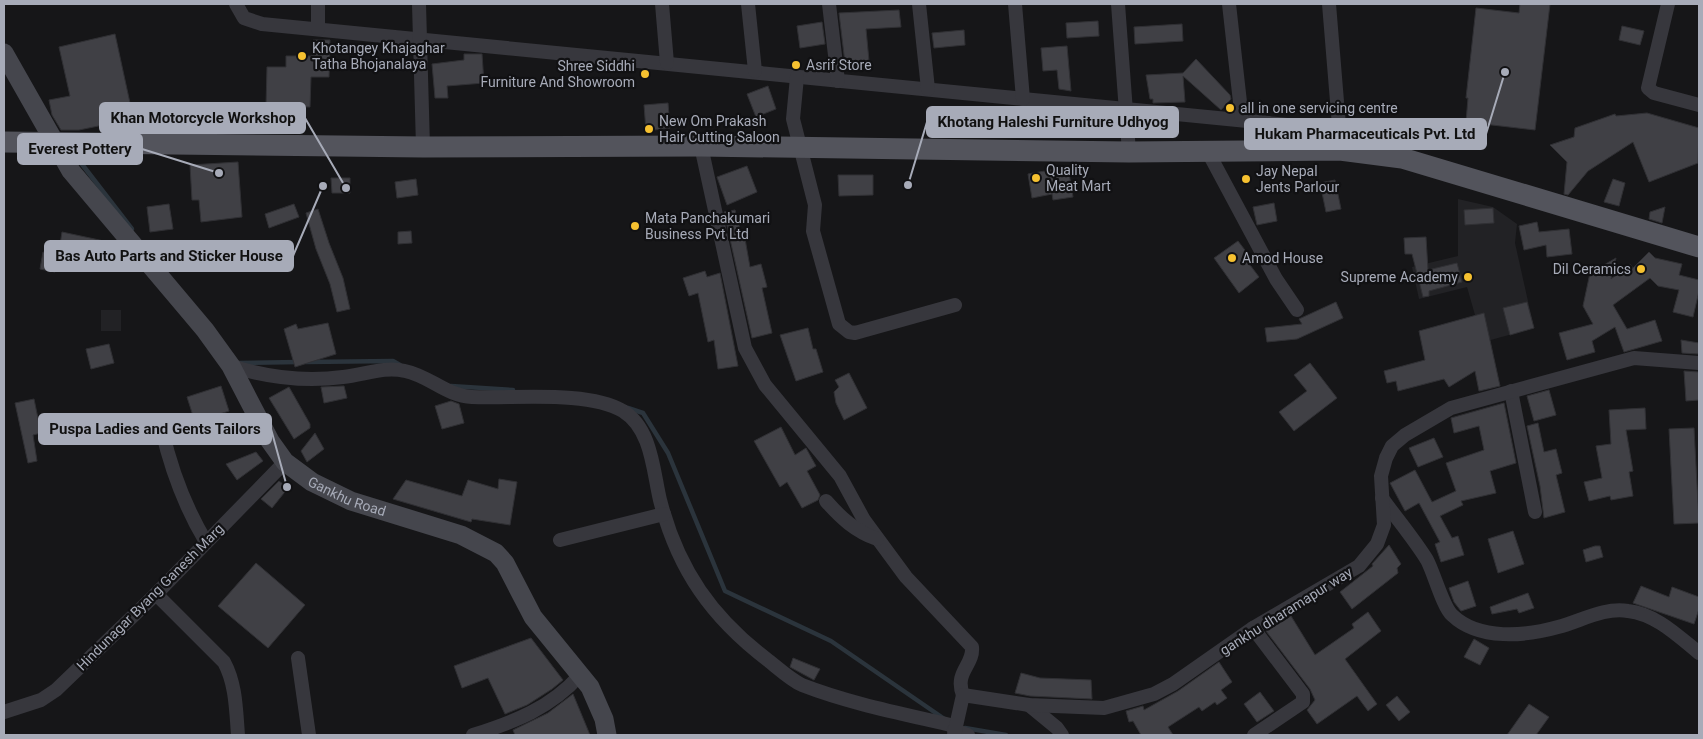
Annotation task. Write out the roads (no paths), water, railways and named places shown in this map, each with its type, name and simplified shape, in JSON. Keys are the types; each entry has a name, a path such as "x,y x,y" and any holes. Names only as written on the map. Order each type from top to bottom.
{"main road":[{"name":"Gankhu Road","path":"4,53 71,171 134,243 231,366 270,441 285,462 312,482 351,502 461,535 496,553 505,563 533,617 590,687 598,703 607,735"},
{"path":"4,142 423,147 701,146 1208,152 1340,140 1699,247"}],"street":[{"path":"236,4 244,18 252,23 1242,120 1340,140 1329,4"},
{"path":"318,4 318,30"},
{"path":"419,4 423,147"},
{"path":"662,4 667,63"},
{"path":"748,4 755,71"},
{"path":"829,4 838,81"},
{"path":"919,4 928,89"},
{"path":"1015,4 1024,99"},
{"path":"1118,4 1129,152"},
{"path":"1229,4 1242,120"},
{"path":"1668,4 1648,88 1654,93 1699,105"},
{"path":"796,77 793,119 815,205 813,231 839,324 850,332 855,333 955,305"},
{"path":"701,146 745,348 764,385 840,476 864,520 927,602 972,647 973,653 962,672 960,686 963,695 954,730"},
{"path":"1208,152 1276,279 1297,310"},
{"name":"gankhu dharamapur way","path":"963,695 1029,705 1104,708 1154,694 1173,684 1253,628 1359,566 1377,544 1384,525 1381,476 1386,458 1392,446 1404,435 1451,408 1634,358 1699,363"},
{"path":"231,366 258,374 302,378 341,378 384,369 405,370 422,376 448,392 468,397 569,398 608,405 633,419 642,431 648,446 664,514 682,563 725,625 800,684 968,735"},
{"path":"1511,391 1534,512"},
{"path":"162,430 169,462 192,520 206,542"},
{"name":"Hindunagar Byang Ganesh Marg","path":"4,712 41,700 56,690 156,594 285,462"},
{"path":"1381,497 1426,560 1451,615 1476,629 1493,633 1511,634 1556,628 1604,612 1629,611 1656,620 1699,653"},
{"path":"826,501 844,521 863,534 878,539"},
{"path":"560,540 664,514"},
{"path":"156,594 224,662 230,673 234,689 238,735"},
{"path":"1253,628 1303,694 1303,702 1254,735"},
{"path":"298,658 309,735"},
{"path":"473,735 508,724 537,709 564,693 580,675"},
{"path":"1029,705 1057,728 1062,735"}],"waterway":[{"path":"71,150 132,229"},
{"path":"306,362 393,361 400,365"},
{"path":"239,363 298,362"},
{"path":"451,386 513,390"},
{"path":"628,408 643,413 668,453 725,591 831,641 943,718"},
{"path":"965,728 1006,735"}],"place":[{"name":"Khotangey Khajaghar Tatha Bhojanalaya","path":"302,56"},
{"name":"Asrif Store","path":"796,65"},
{"name":"Hukam Pharmaceuticals Pvt. Ltd","path":"1505,72"},
{"name":"Shree Siddhi Furniture And Showroom","path":"645,74"},
{"name":"all in one servicing centre","path":"1230,108"},
{"name":"New Om Prakash Hair Cutting Saloon","path":"649,129"},
{"name":"Everest Pottery","path":"219,173"},
{"name":"Quality Meat Mart","path":"1036,178"},
{"name":"Jay Nepal Jents Parlour","path":"1246,179"},
{"name":"Khotang Haleshi Furniture Udhyog","path":"908,185"},
{"name":"Bas Auto Parts and Sticker House","path":"323,186"},
{"name":"Khan Motorcycle Workshop","path":"346,188"},
{"name":"Mata Panchakumari Business Pvt Ltd","path":"635,226"},
{"name":"Amod House","path":"1232,258"},
{"name":"Dil Ceramics","path":"1641,269"},
{"name":"Supreme Academy","path":"1468,277"},
{"name":"Puspa Ladies and Gents Tailors","path":"287,487"}]}
